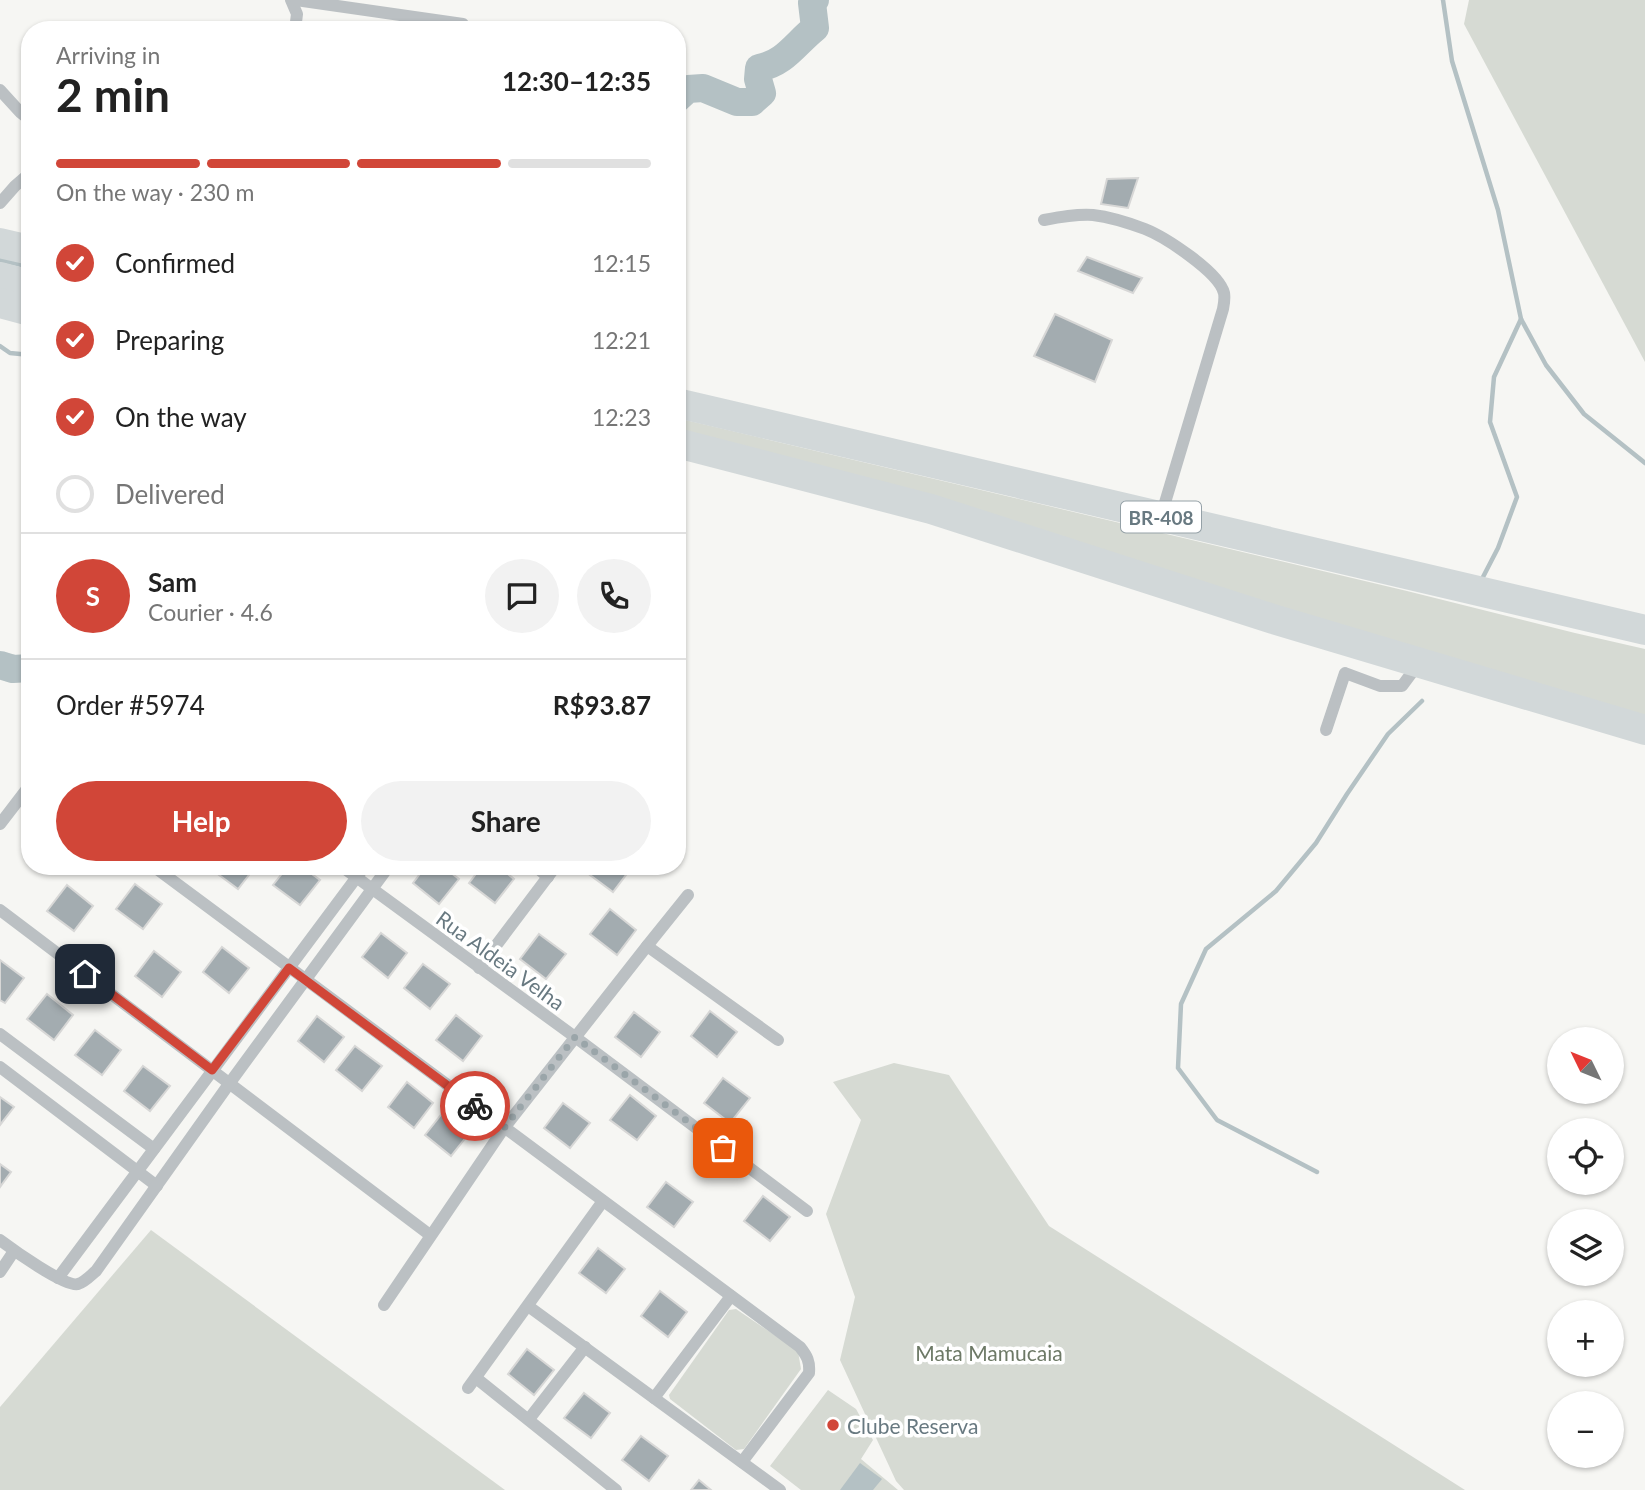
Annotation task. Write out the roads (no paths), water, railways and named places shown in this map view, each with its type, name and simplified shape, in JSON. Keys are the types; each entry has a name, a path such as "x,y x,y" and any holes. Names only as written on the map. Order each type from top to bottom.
{"highway":[{"path":"0,243 21,248"},
{"path":"0,277 21,283"},
{"path":"0,303 21,309"},
{"name":"BR-408","path":"686,405 1645,630"},
{"path":"686,458 931,509 1260,615 1645,730"}],"street":[{"path":"296,21 294,0 442,21"},
{"path":"0,90 21,113"},
{"path":"0,203 21,181"},
{"path":"1044,220 1068,215 1094,215 1146,229 1204,267 1218,281 1224,294 1223,309 1161,517"},
{"path":"1326,730 1345,673 1380,686 1402,686 1419,663"},
{"path":"0,824 21,797"},
{"path":"165,875 800,1347 810,1364 809,1373 741,1462"},
{"name":"Rua Aldeia Velha","path":"352,875 807,1211"},
{"path":"58,1278 358,875"},
{"path":"0,1240 58,1278 72,1284 88,1279 382,875"},
{"path":"479,968 549,875"},
{"path":"384,1305 504,1128 688,895"},
{"path":"0,910 430,1235"},
{"path":"647,946 778,1040"},
{"path":"0,1034 154,1149"},
{"path":"0,1067 157,1186"},
{"path":"603,1201 472,1383 529,1419 616,1490"},
{"path":"0,1272 14,1251"},
{"path":"654,1398 732,1296"},
{"path":"528,1306 780,1490"},
{"path":"529,1419 585,1347"}],"waterway":[{"path":"686,91 703,88 737,102 752,102 762,93 758,79 759,68 776,62 815,28 812,3 815,0"},
{"path":"1443,0 1452,61 1498,210 1521,319 1546,365 1584,414 1645,463"},
{"path":"0,260 21,265"},
{"path":"1483,577 1498,548 1517,497 1490,422 1494,377 1521,319"},
{"path":"0,346 10,353 21,354"},
{"path":"0,665 21,669"},
{"path":"1317,1172 1217,1120 1178,1068 1181,1004 1206,949 1276,891 1316,843 1388,734 1422,701"}],"place":[{"name":"Clube Reserva","path":"833,1425"}],"park label":[{"name":"Mata Mamucaia","path":"989,1352"}]}
